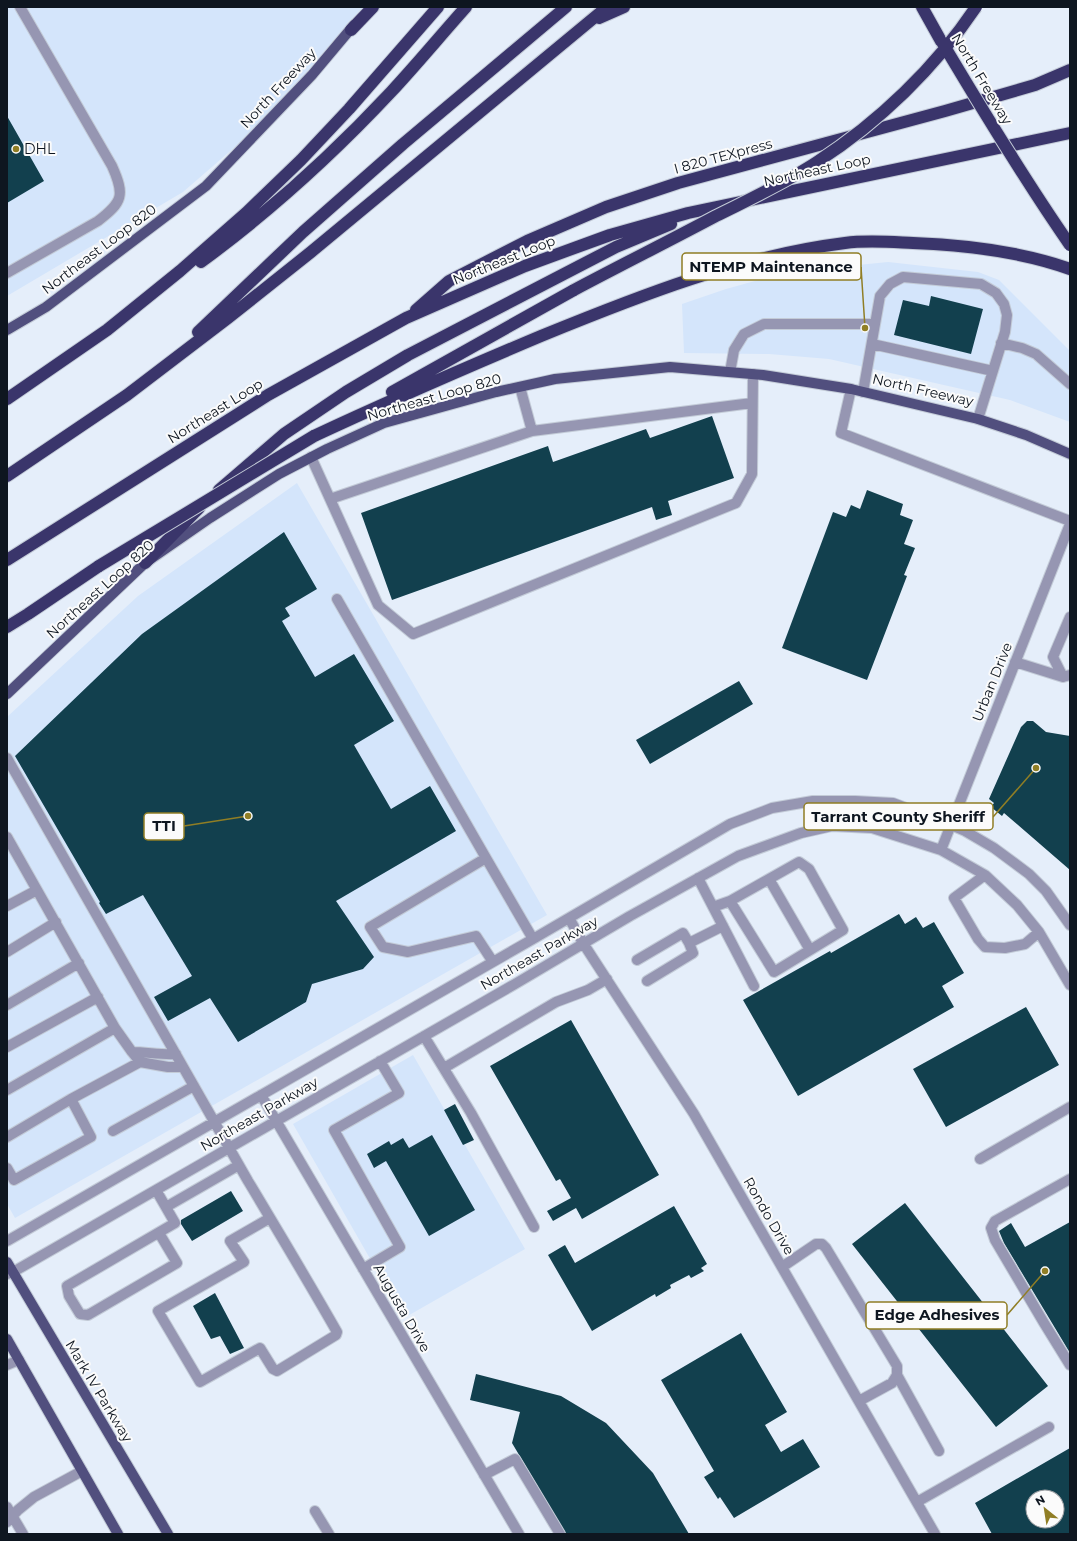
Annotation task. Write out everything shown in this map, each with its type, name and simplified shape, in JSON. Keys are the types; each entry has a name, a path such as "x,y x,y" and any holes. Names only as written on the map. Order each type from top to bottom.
{"highway":[{"path":"351,30 373,7"},
{"path":"107,330 180,271 246,213 301,160 349,109 438,7"},
{"path":"7,399 107,330 227,243 266,212 350,134 392,91 466,7"},
{"path":"7,476 154,375 311,252 607,7"},
{"path":"586,24 624,7"},
{"name":"North Freeway","path":"922,7 987,118 1039,201 1070,245"},
{"path":"7,627 99,566 314,436 574,290 761,194 834,151 905,92 937,58 976,7"},
{"path":"154,375 321,217 403,144 564,9"},
{"name":"I 820 TEXpress","path":"406,318 449,281 527,241 606,207 678,184 1035,85 1070,70"},
{"name":"Northeast Loop","path":"7,560 268,395 406,318 484,283 565,251 655,221 719,206 1070,133"},
{"path":"145,564 199,508 242,469 284,434 346,392 408,355 610,251 659,229 719,206"},
{"path":"314,436 435,380 581,319 663,288 738,265 804,249 848,243 895,242 955,244 1047,261 1070,269"}],"main road":[{"name":"North Freeway","path":"206,186 312,75 351,30 367,7"},
{"name":"Northeast Loop 820","path":"7,330 46,308 206,186"},
{"name":"Northeast Loop 820","path":"7,694 83,620 145,564 210,518 266,482 311,457 384,423 441,406 555,379 670,367 764,375"},
{"name":"North Freeway","path":"764,375 851,389 978,419 1026,435 1070,454"},
{"name":"Mark IV Parkway","path":"7,1262 10,1273 168,1534"},
{"path":"7,1339 118,1534"}],"street":[{"path":"7,273 98,222 111,212 118,202 120,192 118,180 112,166 20,7"},
{"path":"863,392 880,296 890,284 903,277 981,284 996,293 1004,304 1007,315 1002,343 978,419"},
{"path":"730,372 734,350 744,334 764,324 875,324"},
{"path":"1002,343 1022,348 1036,354 1070,384"},
{"path":"872,344 993,371"},
{"path":"311,457 378,605 413,634 736,503 752,474 753,374"},
{"path":"520,387 532,431"},
{"path":"851,389 841,433 1070,521"},
{"path":"330,499 532,431 752,403"},
{"name":"Urban Drive","path":"942,850 1070,524"},
{"path":"337,600 533,939"},
{"path":"1066,676 1053,657 1070,617"},
{"path":"1015,662 1066,676"},
{"path":"7,758 229,1148 337,1332 336,1336 277,1371 273,1369 260,1348 200,1382 158,1311 244,1262 230,1241 270,1218"},
{"name":"Northeast Parkway","path":"7,1241 730,824 772,808 813,801 893,803 951,824 994,848 1029,874 1046,891 1070,925"},
{"name":"Northeast Parkway","path":"10,1273 698,878 738,856 801,833 832,826 872,828 942,850 985,875 1017,905 1039,932 1070,984"},
{"path":"7,837 115,1028 140,1062"},
{"path":"486,858 370,927 383,947 408,952 476,936 492,962"},
{"path":"713,907 730,900 799,862 809,869 843,930 774,972 730,900"},
{"path":"985,875 954,898 978,939 985,947 1005,948 1025,944 1039,932"},
{"path":"698,878 754,986"},
{"path":"768,879 810,950"},
{"path":"7,906 37,890"},
{"name":"Rondo Drive","path":"569,918 583,943 694,1114 935,1534"},
{"path":"7,952 56,922"},
{"path":"689,943 723,926"},
{"path":"636,960 683,933 689,943 693,953 647,981"},
{"path":"7,1005 79,963"},
{"path":"444,1068 556,1002 588,990 607,979"},
{"path":"7,1047 98,997"},
{"path":"7,1090 115,1028"},
{"path":"424,1036 471,1113 534,1227"},
{"path":"132,1052 160,1055 176,1054"},
{"path":"363,1269 400,1247 334,1130 399,1093 380,1061"},
{"path":"7,1137 70,1099 140,1062 168,1067 183,1067"},
{"path":"113,1131 194,1086"},
{"name":"Augusta Drive","path":"261,1095 519,1534"},
{"path":"7,1168 14,1180 91,1137 70,1099"},
{"path":"980,1159 1070,1107"},
{"path":"166,1207 239,1165"},
{"path":"1070,1179 995,1221 991,1228 995,1240 1070,1365"},
{"path":"156,1190 175,1223 67,1286 69,1296 80,1314 88,1315 177,1263 159,1233"},
{"path":"782,1267 816,1244 822,1244 826,1248 896,1366 897,1375 939,1451"},
{"path":"7,1365 19,1360"},
{"path":"859,1401 892,1383 897,1375"},
{"path":"917,1502 1049,1427"},
{"path":"484,1475 515,1459 560,1534"},
{"path":"10,1519 34,1497 82,1471"},
{"path":"7,1507 10,1519 22,1534"},
{"path":"315,1511 328,1534"}],"shaded area":[{"path":"7,7 364,7 287,102 183,192 7,296"},
{"path":"888,262 978,272 999,280 1070,351 1070,422 1010,400 829,359 769,354 684,353 682,304 726,289 788,272"},
{"path":"297,483 547,915 15,1218 7,1204 7,717 138,596"},
{"path":"413,1055 525,1249 404,1318 293,1124"}],"building":[{"name":"DHL","path":"7,116 44,181 7,203"},
{"path":"931,296 983,309 971,354 894,335 903,300 929,306"},
{"path":"712,416 734,478 668,501 672,515 656,520 652,507 392,600 361,513 548,446 553,462 646,429 650,438"},
{"path":"867,490 903,504 900,515 913,520 904,544 915,548 904,575 907,576 867,680 782,648 833,512 846,517 851,505 860,509"},
{"path":"284,532 317,589 285,608 290,616 282,621 315,677 354,654 394,721 354,745 391,809 430,786 456,831 336,901 374,957 363,969 312,984 306,1002 238,1042 210,998 168,1021 154,997 192,976 143,895 106,914 15,756 142,634"},
{"path":"739,681 753,704 650,764 636,740"},
{"path":"1027,721 1033,721 1046,732 1070,736 1070,870 1004,813 1002,816 991,807 994,803 989,799 1021,727"},
{"path":"899,914 905,924 916,917 923,928 934,922 964,973 942,986 954,1007 798,1096 743,1000 830,951 831,953"},
{"path":"1026,1007 1059,1065 946,1127 913,1069"},
{"path":"571,1020 659,1175 582,1219 576,1208 553,1221 547,1211 571,1198 560,1179 556,1181 490,1066"},
{"path":"455,1104 474,1140 463,1145 444,1110"},
{"path":"432,1135 475,1210 429,1236 386,1161 374,1168 367,1154 389,1141 391,1145 403,1138 409,1148"},
{"path":"231,1191 243,1211 192,1241 181,1224 181,1220"},
{"path":"905,1203 1048,1386 996,1427 852,1244"},
{"path":"674,1206 707,1264 701,1268 704,1271 691,1278 689,1275 670,1285 671,1288 656,1297 655,1294 592,1331 548,1255 565,1245 575,1263"},
{"path":"1070,1222 1070,1353 1004,1243 999,1231 1011,1223 1025,1247"},
{"path":"215,1293 244,1348 230,1354 220,1336 211,1339 193,1306"},
{"path":"741,1333 787,1412 765,1425 781,1452 803,1439 820,1467 734,1518 720,1497 718,1499 704,1477 714,1471 661,1380"},
{"path":"476,1374 561,1396 606,1423 653,1473 689,1534 566,1534 512,1443 520,1412 470,1400"},
{"path":"1070,1448 1070,1534 992,1534 975,1503"}],"place":[{"name":"DHL","path":"16,149"},
{"name":"NTEMP Maintenance","path":"865,328"},
{"name":"Tarrant County Sheriff","path":"1036,768"},
{"name":"TTI","path":"248,816"},
{"name":"Edge Adhesives","path":"1045,1271"}]}
